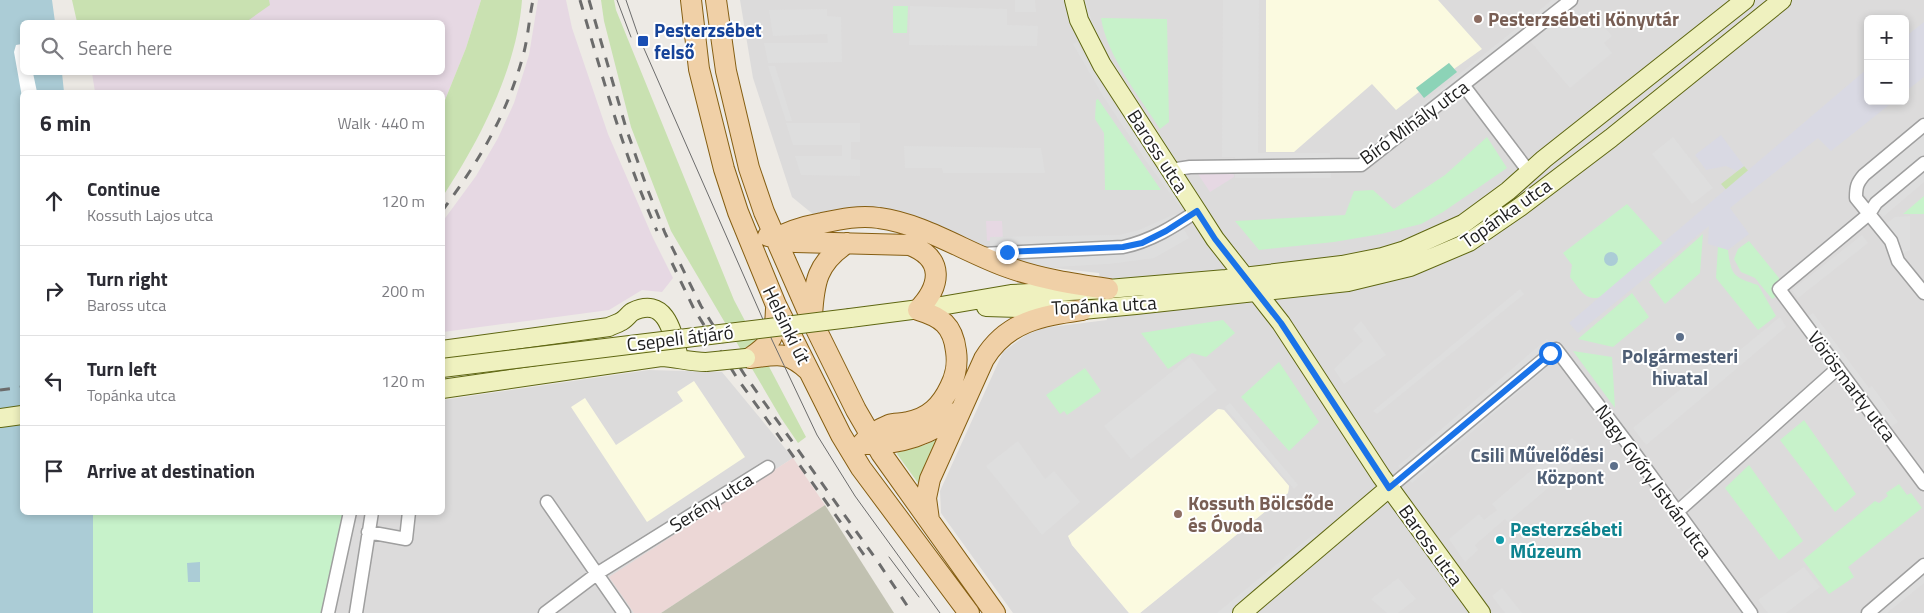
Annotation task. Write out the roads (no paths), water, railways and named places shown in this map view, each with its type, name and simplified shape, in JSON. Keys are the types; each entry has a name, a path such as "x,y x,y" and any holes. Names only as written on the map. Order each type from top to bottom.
{"main road":[{"name":"Helsinki út","path":"690,0 699,69 724,169 738,212 776,305 841,435 866,446 929,520 995,613"},
{"name":"Helsinki út","path":"716,0 726,71 735,112 749,168 764,212 812,321 856,410 866,446 969,613"},
{"path":"708,106 734,165 756,227 762,233 795,242 910,245 922,250 931,259 935,267 936,278 926,308 943,321 952,332 957,364 956,375 942,403 924,417 908,422 890,424 856,410"},
{"path":"764,212 772,221 781,225 800,227"},
{"path":"762,273 766,255 776,238 800,227 846,218 877,218 898,222 924,231 1032,276 1108,289"},
{"path":"812,321 816,279 822,265 833,253 848,243"},
{"path":"750,358 772,340 776,305"},
{"path":"929,520 926,498 930,479 984,359 992,347 1004,335 1018,326 1036,319 1082,310"},
{"path":"750,358 786,355 797,360 810,371"},
{"path":"866,446 914,437 932,430 948,421 962,408"},
{"path":"866,446 890,424"}],"street":[{"name":"Baross utca","path":"1074,0 1079,20 1102,65 1215,239 1281,323 1389,488 1482,613"},
{"name":"Bíró Mihály utca","path":"1170,170 1361,165 1464,86 1571,0"},
{"name":"Topánka utca","path":"926,308 1010,294 1108,289 1245,277 1342,265 1405,250 1463,224 1508,191 1529,172 1745,0"},
{"name":"Topánka utca","path":"926,308 1009,307 1082,310 1348,282 1410,267 1469,242 1520,207 1612,138 1782,0"},
{"path":"1464,86 1529,172"},
{"path":"1924,125 1864,175 1856,185 1856,198 1891,241 1898,261 1924,293"},
{"path":"1869,214 1876,203 1924,163"},
{"path":"976,254 1123,247 1142,243 1166,231 1197,211"},
{"name":"Vörösmarty utca","path":"1869,214 1779,289 1924,484"},
{"path":"445,350 609,326 621,322 631,313 643,308 655,310 666,317 672,330 679,358"},
{"name":"Csepeli átjáró","path":"445,368 926,308"},
{"name":"Nagy Győry István utca","path":"1389,488 1556,349 1750,613"},
{"path":"445,390 652,358 679,358 693,362 706,362 750,358"},
{"path":"1677,512 1838,368"},
{"path":"0,418 20,415"},
{"name":"Serény utca","path":"545,613 598,573 768,467"},
{"path":"1242,613 1389,488"},
{"path":"547,502 624,613"},
{"path":"328,613 349,515"},
{"path":"356,613 371,515"},
{"path":"368,532 406,539 409,515"},
{"path":"1868,613 1924,565"}],"water":[{"path":"0,0 52,0 55,20 20,20 20,75 62,75 64,90 20,90 20,515 93,515 93,613 0,613"},
{"path":"1608,252 1614,252 1618,259 1614,266 1608,266 1604,262 1604,256"},
{"path":"200,562 200,582 188,582 187,563"}],"tram line":[{"path":"617,0 631,37"},
{"path":"626,0 638,35 772,340 817,435 855,496 940,613"},
{"path":"889,557 919,597"}],"railway":[{"path":"445,207 468,174 500,119 525,49 533,0"},
{"path":"580,0 624,146 657,231"},
{"path":"589,0 626,128 647,188 665,233 701,306 744,374 878,562 912,613"},
{"path":"672,263 694,309 737,378 867,559"},
{"path":"0,390 20,387"}],"place":[{"name":"Pesterzsébeti Könyvtár","path":"1478,19"},
{"name":"Pesterzsébet felső","path":"643,41"},
{"name":"Polgármesteri hivatal","path":"1680,337"},
{"name":"Csili Művelődési Központ","path":"1614,466"},
{"name":"Kossuth Bölcsőde és Óvoda","path":"1178,514"},
{"name":"Pesterzsébeti Múzeum","path":"1500,540"}]}
